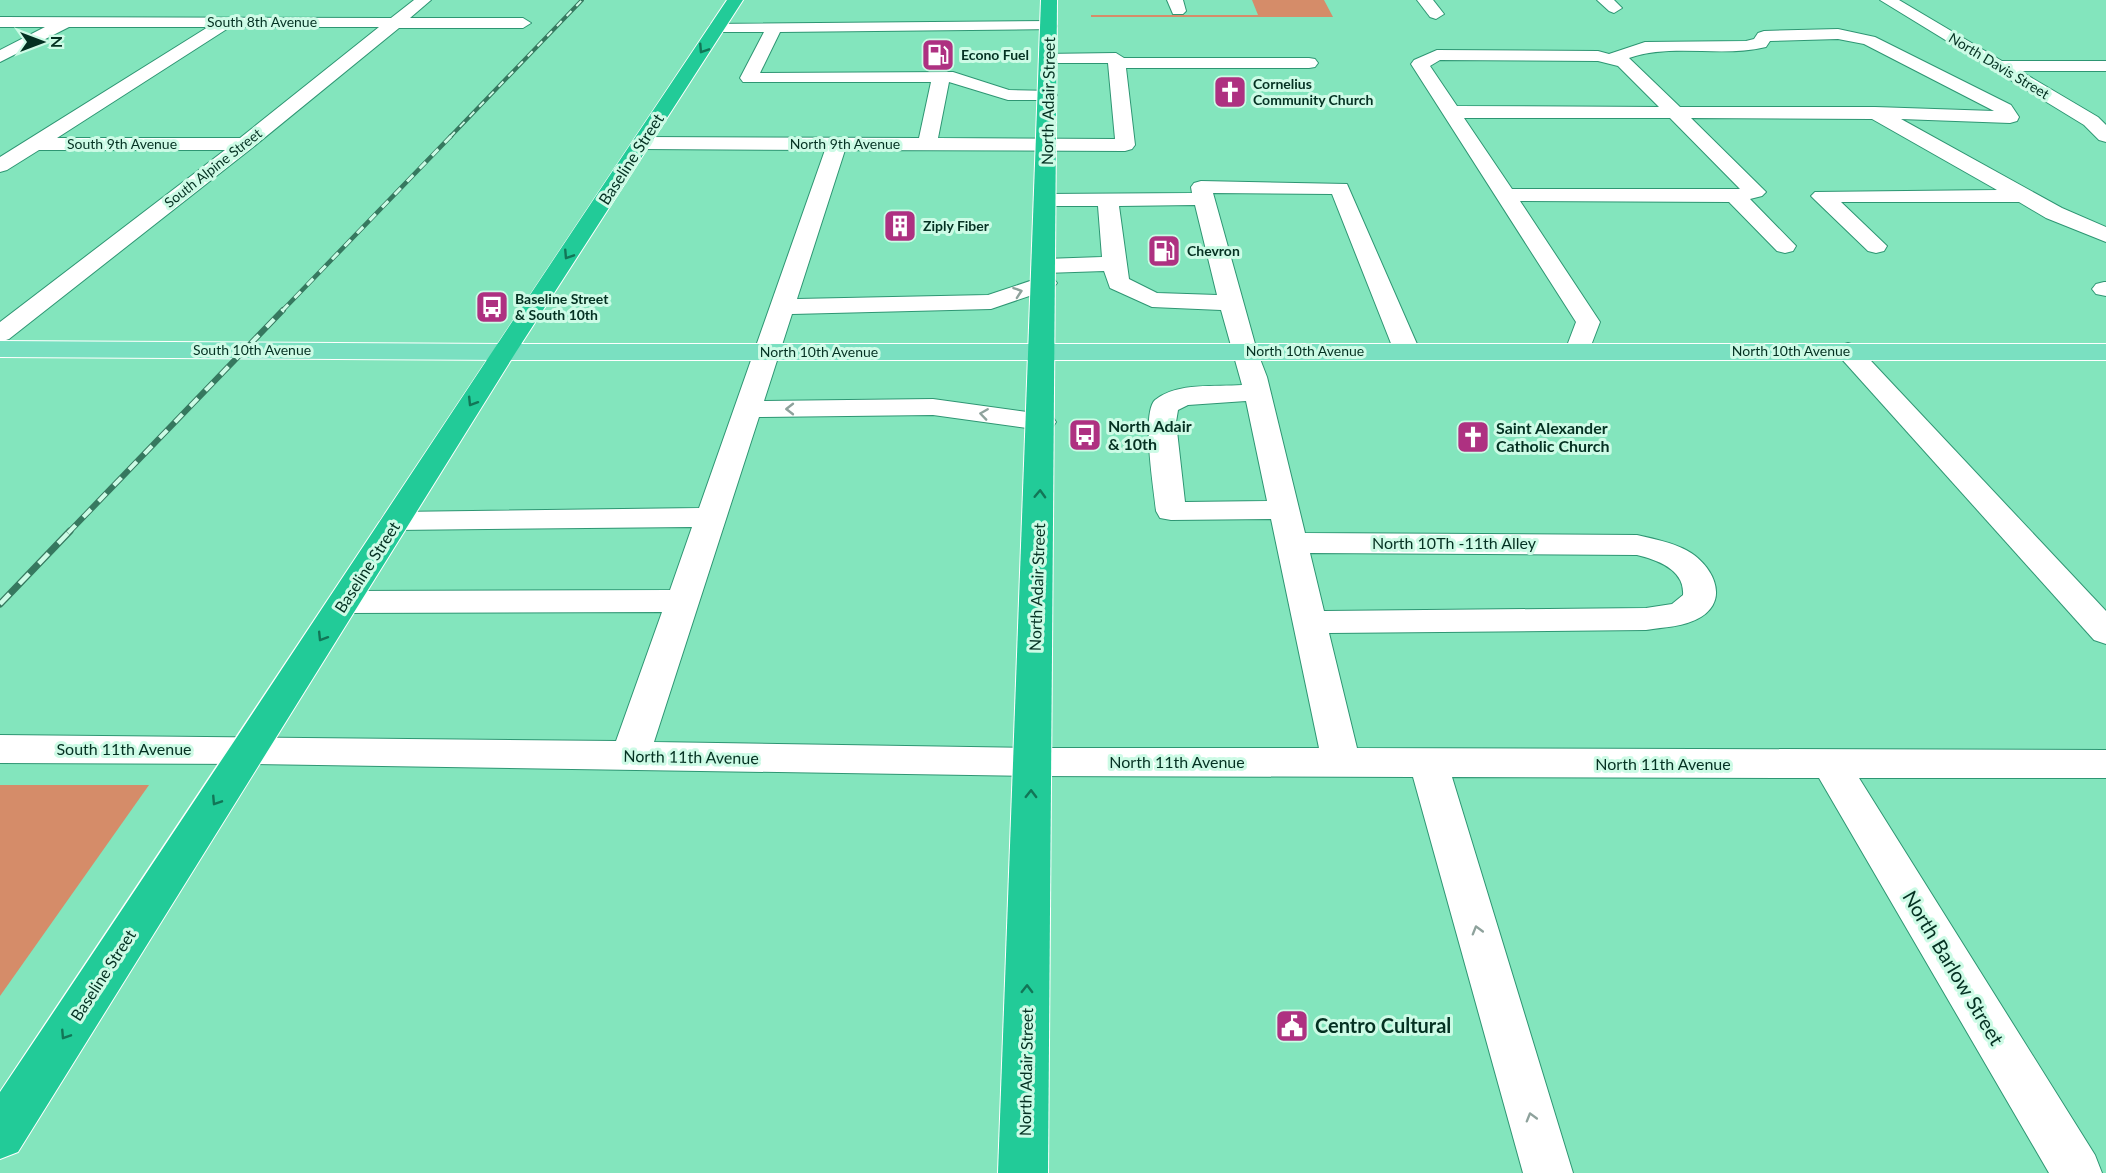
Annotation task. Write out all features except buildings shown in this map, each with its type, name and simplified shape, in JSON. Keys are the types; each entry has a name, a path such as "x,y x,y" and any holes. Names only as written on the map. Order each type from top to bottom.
{"highway":[{"name":"Baseline Street","path":"0,1135 503,352 735,0"},
{"name":"North Adair Street","path":"1023,1173 1044,351 1049,26"}],"main road":[{"name":"South 10th Avenue","path":"0,349 503,352"},
{"name":"North 10th Avenue","path":"503,352 2106,352"}],"street":[{"name":"South Alpine Street","path":"0,334 245,144 423,0"},
{"path":"1425,0 1436,14"},
{"name":"North Davis Street","path":"1888,0 2091,121 2106,136"},
{"name":"South 8th Avenue","path":"0,22 523,23"},
{"path":"0,57 67,22"},
{"path":"0,166 227,22"},
{"path":"894,77 905,26"},
{"path":"717,27 1049,26 1116,58 1117,63 1225,55 1309,63"},
{"path":"774,27 749,78 954,77 1008,95 1048,95"},
{"path":"1450,112 1875,113 2010,117 2004,109 1869,40 1854,36 1764,36 1760,43 1746,46 1645,47 1610,59"},
{"path":"1505,195 1735,196 1755,192 1624,62 1598,56 1437,55 1420,64 1450,112 1588,322 1578,351"},
{"name":"North 9th Avenue","path":"642,143 1125,145 1117,63"},
{"path":"1999,66 2106,66"},
{"path":"927,145 941,77"},
{"path":"1875,113 2054,213 2106,235"},
{"name":"South 9th Avenue","path":"0,144 245,144"},
{"path":"630,756 837,144"},
{"path":"1341,762 1257,392 1201,187 1340,188 1407,351"},
{"path":"1735,196 1785,246"},
{"path":"1876,246 1822,196 2025,196"},
{"path":"1046,200 1204,199"},
{"path":"1108,200 1118,283 1152,300 1231,303"},
{"path":"782,307 991,302 1045,274 1114,264"},
{"path":"1848,351 2106,632"},
{"path":"1257,392 1182,397 1165,406 1162,422 1171,511 1284,510"},
{"path":"748,409 933,407 1042,422"},
{"path":"396,521 711,517"},
{"name":"North 10Th -11th Alley","path":"1290,543 1637,544 1675,557 1699,580 1701,592 1698,603 1686,611 1646,619 1309,622"},
{"path":"344,602 682,601"},
{"name":"South 11th Avenue","path":"0,749 249,750"},
{"name":"North 11th Avenue","path":"249,750 1032,762 2106,764"},
{"path":"1428,763 1548,1173"},
{"name":"North Barlow Street","path":"1830,763 2077,1173"}],"shaded area":[{"path":"1252,0 1324,0 1333,17 1091,17 1091,15 1258,15"},
{"path":"0,785 149,785 0,996"}],"railway":[{"path":"450,137 582,0"},
{"path":"282,311 451,136"},
{"path":"68,533 283,310"},
{"path":"0,604 70,531"}],"place":[{"name":"Econo Fuel","path":"938,55"},
{"name":"Cornelius Community Church","path":"1230,92"},
{"name":"Ziply Fiber","path":"900,226"},
{"name":"Chevron","path":"1164,251"},
{"name":"Baseline Street & South 10th","path":"492,307"},
{"name":"North Adair & 10th","path":"1085,435"},
{"name":"Saint Alexander Catholic Church","path":"1473,437"},
{"name":"Centro Cultural","path":"1292,1026"}]}
